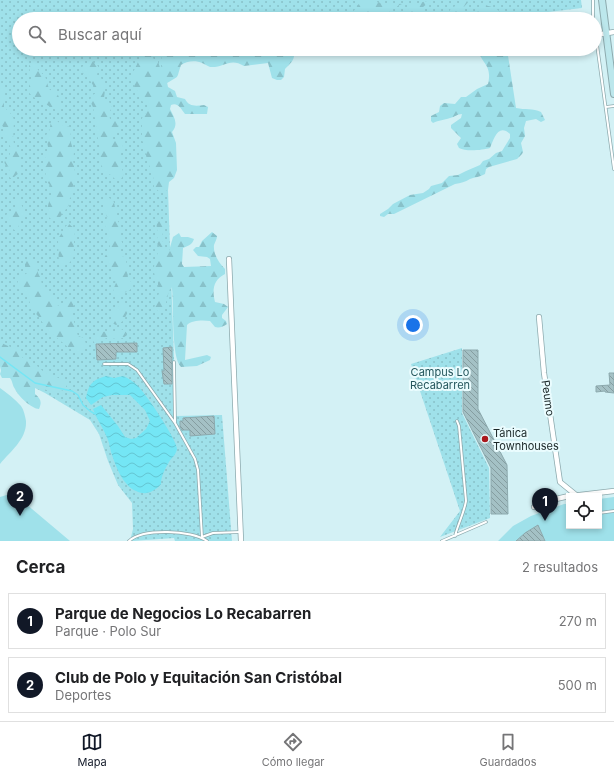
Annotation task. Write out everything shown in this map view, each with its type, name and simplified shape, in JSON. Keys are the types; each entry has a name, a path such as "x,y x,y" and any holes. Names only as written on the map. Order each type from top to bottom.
{"street":[{"path":"602,0 614,94"},
{"path":"602,33 614,32"},
{"path":"229,259 241,541"},
{"name":"Peumo","path":"539,317 544,373 560,482 569,493"},
{"path":"597,493 614,491"},
{"path":"534,507 566,497"}],"lane":[{"path":"593,0 594,12"},
{"path":"598,56 614,169"},
{"path":"606,107 614,106"},
{"path":"174,362 175,423"},
{"path":"104,364 128,364 137,370 175,423 195,459 198,470 202,537 207,541"},
{"path":"455,536 458,524 464,513 466,501 459,426 456,421"},
{"path":"602,512 614,511"},
{"path":"442,541 486,522"},
{"path":"129,541 134,536 155,532 202,537 213,533 240,532"}],"green space":[{"path":"0,0 581,0 582,8 548,12 12,12 12,56 194,56 167,60 168,190 176,416 222,415 232,541 175,541 174,538 132,541 132,503 118,485 99,434 90,420 35,388 0,363"},
{"path":"370,0 381,3 402,4 388,10 390,12 353,12 361,1"},
{"path":"432,0 423,7 423,12 401,12 409,5"},
{"path":"461,0 470,0 463,8 464,12 449,12 451,8 458,5"},
{"path":"485,5 495,8 500,12 476,12"},
{"path":"140,56 152,56 154,60 158,61 160,68 162,67 161,56 294,56 291,63 285,69 284,77 281,80 272,78 268,63 244,66 235,62 210,67 194,61 181,65 177,76 167,83 168,87 175,91 177,97 185,99 191,105 204,105 208,107 207,114 185,114 176,104 171,105 170,109 175,123 172,132 176,143 177,170 174,178 169,182 168,190 161,193 154,187 153,174 147,160 142,140 142,118 147,111 147,105 143,102 134,86 132,76"},
{"path":"508,56 516,108 541,112 545,120 541,122 536,119 526,121 524,128 525,136 521,143 523,152 517,159 489,167 483,175 455,184 394,214 388,214 384,217 380,216 380,214 393,204 410,195 423,193 431,186 442,183 449,176 458,175 480,165 483,161 502,151 510,138 510,134 506,131 499,131 490,148 466,150 459,148 457,144 461,138 451,128 451,125 461,118 462,114 433,123 431,121 431,116 439,112 440,106 444,103 455,104 461,97 466,97 477,89 488,84 489,72 481,57"},
{"path":"91,60 98,66 97,75 103,80 105,90 104,98 112,107 109,113 110,119 117,121 119,126 117,131 111,133 113,140 121,140 123,146 119,161 124,174 121,179 117,181 111,175 106,173 100,163 100,146 96,131 97,122 90,102 91,96 96,93 91,82 83,73 82,67"},
{"path":"35,63 38,70 45,76 49,89 58,95 62,105 60,110 56,110 30,94 29,82 33,75 30,72 29,65"},
{"path":"0,87 3,89 4,107 12,115 14,120 14,144 20,153 19,173 10,178 9,168 4,161 9,158 11,149 4,135 4,128 0,123"},
{"path":"56,120 62,125 68,126 71,131 70,140 74,152 73,161 76,177 72,189 72,195 69,200 69,205 58,220 54,221 50,218 47,210 51,188 45,180 46,170 44,162 48,147 46,135 49,132 51,122"},
{"path":"107,197 113,200 114,203 116,216 120,224 120,237 123,245 120,254 126,259 128,278 132,283 130,290 120,295 117,295 113,290 116,283 110,267 105,261 105,256 111,250 109,234 105,226 107,217 103,199"},
{"path":"18,199 24,213 16,231 13,229 6,215 16,208 15,201"},
{"path":"160,220 164,221 165,223 162,237 164,248 169,251 173,237 179,233 181,237 194,239 191,244 183,248 182,264 184,267 211,266 210,259 207,257 198,256 193,250 196,247 199,247 202,241 212,232 217,236 214,245 214,252 225,269 225,274 218,279 214,286 214,298 215,302 224,304 228,307 222,315 222,318 227,324 221,327 215,327 210,321 195,321 187,325 185,360 207,355 211,357 210,360 197,366 181,367 178,362 174,342 173,296 171,287 163,311 159,312 154,308 160,290 158,287 158,280 155,277 154,268 160,247 156,243 158,235 156,222"},
{"path":"69,224 75,229 74,255 70,262 62,267 59,266 58,239 66,226"},
{"path":"28,259 34,260 37,264 42,287 53,296 57,305 60,306 67,298 70,298 72,301 74,306 73,317 78,336 84,338 86,344 79,351 74,351 68,347 46,329 27,296 16,287 19,278 29,272 25,266 25,262"},
{"path":"121,304 127,306 129,310 123,321 116,325 112,323 111,315"},
{"path":"121,329 126,332 127,335 123,338 107,338 94,343 92,339 98,332 115,331"},
{"path":"0,342 19,351 19,355 44,372 61,379 67,385 64,390 54,392 38,387 35,388 35,394 39,397 41,402 40,407 39,409 29,405 17,392 10,378 2,378 0,374"},
{"name":"Campus Lo Recabarren","path":"462,348 462,413 489,468 490,518 440,537 460,511 411,364"},
{"path":"0,388 21,406 24,411 26,427 21,439 0,464"},
{"path":"13,493 70,541 0,541 0,497"},
{"path":"614,497 614,541 498,541 513,526 531,516 564,504 566,504 566,529 602,529 602,499"}],"water":[{"path":"106,376 114,378 123,376 138,386 160,417 176,444 177,449 175,454 165,470 161,484 155,490 142,493 126,484 119,473 111,453 109,442 93,409 101,405 125,437 131,439 136,438 146,429 150,421 145,410 130,395 112,395 103,397 91,405 86,398 92,383"}],"building":[{"path":"137,343 137,352 116,352 116,359 97,360 96,344"},
{"path":"172,347 172,384 164,384 162,371 164,371 163,348"},
{"name":"Tánica Townhouses","path":"463,350 478,350 478,409 507,465 508,514 491,514 491,468 463,412"},
{"path":"609,373 614,373 614,393 605,391 596,392 596,386 610,385"},
{"path":"214,416 215,434 190,436 190,430 182,430 180,427 180,421 183,421 183,418"},
{"path":"538,525 545,541 516,541 525,533"}],"waterway":[{"path":"0,357 35,383 72,391 78,395 83,405 95,414"}],"place":[{"name":"Tánica Townhouses","path":"485,439"},
{"name":"Club de Polo y Equitación San Cristóbal","path":"20,516"},
{"name":"Parque de Negocios Lo Recabarren","path":"545,521"}]}
